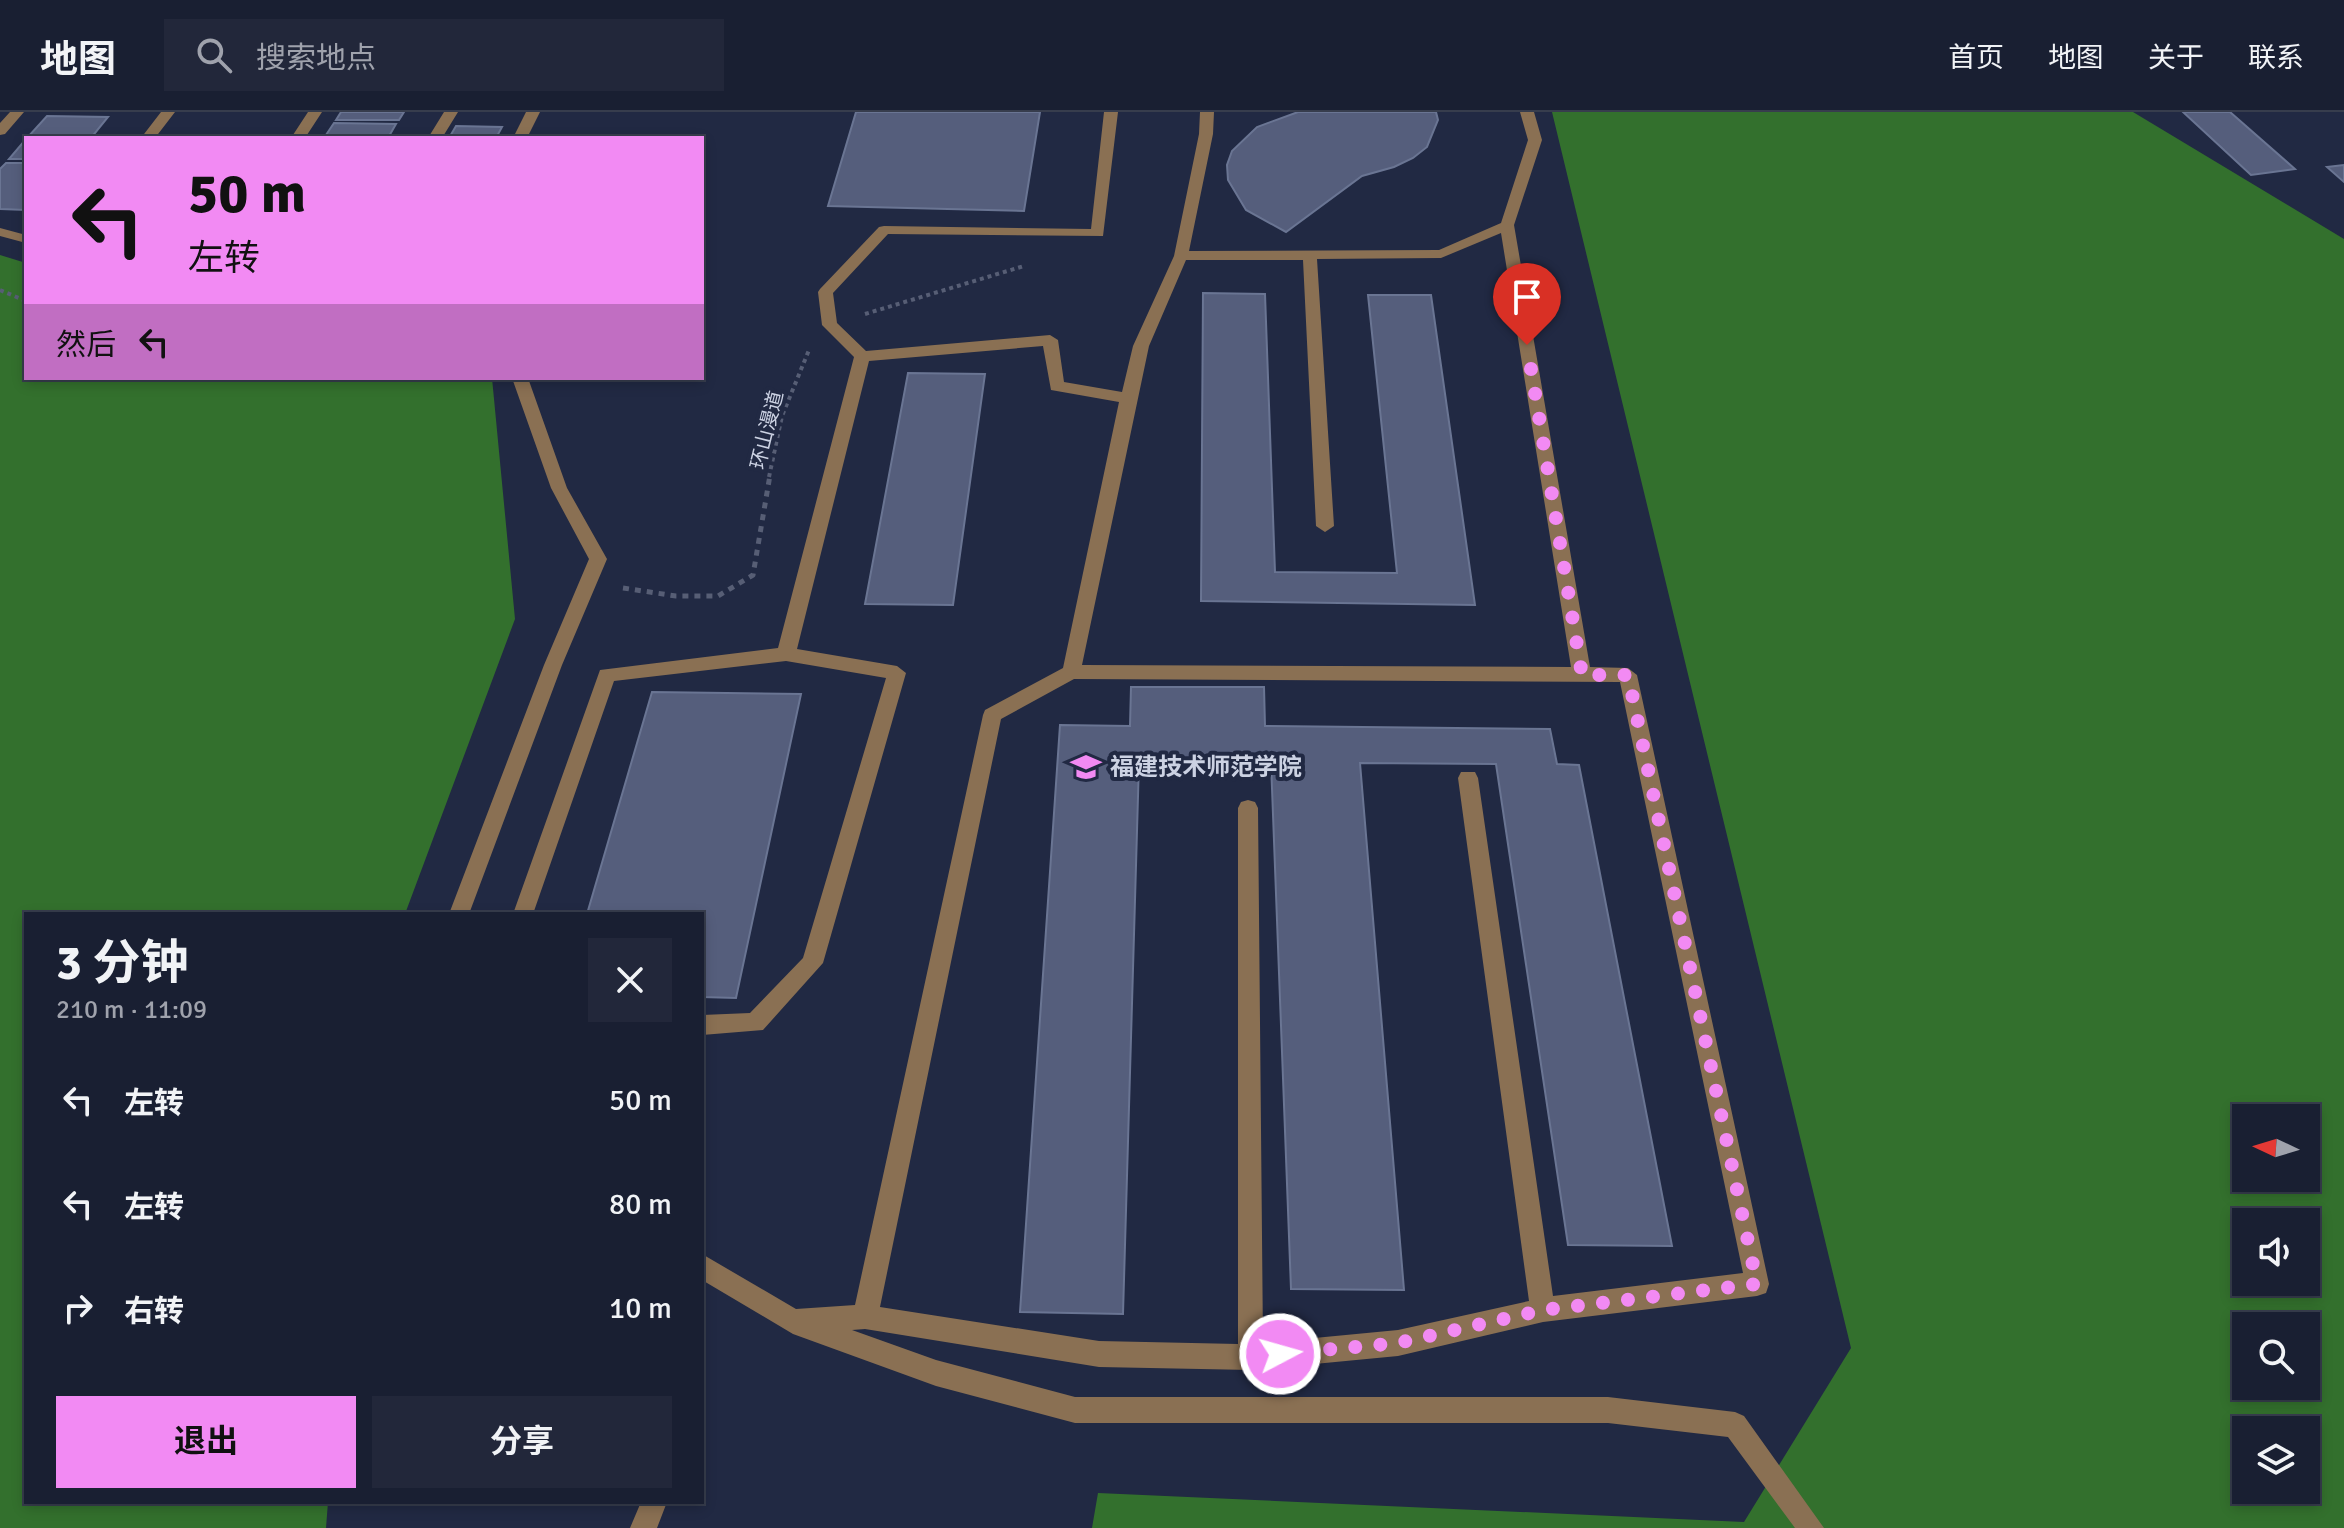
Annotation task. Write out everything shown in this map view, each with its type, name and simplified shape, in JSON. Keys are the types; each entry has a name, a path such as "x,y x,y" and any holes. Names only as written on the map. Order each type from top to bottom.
{"street":[{"path":"0,131 17,112"},
{"path":"150,136 168,112"},
{"path":"299,136 315,112"},
{"path":"436,136 451,112"},
{"path":"521,136 533,112"},
{"path":"1111,112 1098,233 884,230 825,292 830,325 862,356 1050,340 1057,386 1128,398"},
{"path":"1071,672 1128,398 1141,346 1181,256 1206,134 1207,112"},
{"path":"1527,112 1535,140 1507,225 1582,675"},
{"path":"1181,256 1441,254 1507,225"},
{"path":"0,232 24,238"},
{"path":"1310,255 1325,526"},
{"path":"786,654 862,356"},
{"path":"460,912 553,665 598,559 559,488 521,380"},
{"path":"524,912 607,675 786,654 897,673 812,963 755,1023 704,1025"},
{"path":"793,1322 865,1317 1099,1354 1251,1357 1398,1343 1543,1310 1757,1284 1628,675 1071,672 992,715 865,1317"},
{"path":"1468,778 1543,1310"},
{"path":"1248,808 1251,1357"},
{"path":"704,1267 793,1322 936,1373 1075,1410 1608,1410 1735,1425 1811,1528"},
{"path":"643,1528 653,1504"}],"path":[{"path":"830,325 1030,264"},
{"path":"0,290 24,300"},
{"name":"环山漫道","path":"593,570 620,587 676,596 718,596 753,575 763,536 772,453 794,381 812,343 815,329 830,325"}],"green space":[{"path":"1552,112 2133,112 2344,239 2344,1528 1092,1528 1098,1493 1744,1522 1851,1348"},
{"path":"0,255 24,262 24,380 492,380 515,619 406,912 24,912 24,1504 328,1504 326,1528 0,1528"}],"building":[{"path":"341,112 404,112 399,120 336,120"},
{"path":"856,112 1040,112 1024,211 828,206"},
{"path":"1298,112 1436,112 1438,120 1427,147 1413,158 1362,176 1286,232 1246,210 1228,180 1227,165 1232,151 1257,127"},
{"path":"2183,112 2230,112 2295,169 2251,175"},
{"path":"47,116 108,117 93,136 29,136"},
{"path":"334,123 396,124 389,136 325,136"},
{"path":"456,126 502,127 497,136 450,136"},
{"path":"24,141 24,159 9,159"},
{"path":"6,163 24,163 24,210 0,209 0,169"},
{"path":"2344,165 2344,182 2327,167"},
{"path":"1203,293 1265,294 1275,572 1397,573 1368,295 1431,295 1475,605 1201,601"},
{"path":"908,373 985,374 953,605 865,604"},
{"path":"1131,687 1264,687 1265,726 1550,729 1557,764 1579,765 1672,1246 1568,1245 1496,764 1360,763 1404,1290 1291,1289 1271,762 1139,762 1123,1314 1020,1312 1060,725 1130,726"},
{"path":"652,692 801,694 736,998 704,997 704,912 588,912"}],"place":[{"name":"福建技术师范学院","path":"1086,767"}],"route":[{"path":"1280,1354 1398,1343 1543,1310 1757,1284 1628,675 1582,675 1527,345"}]}
